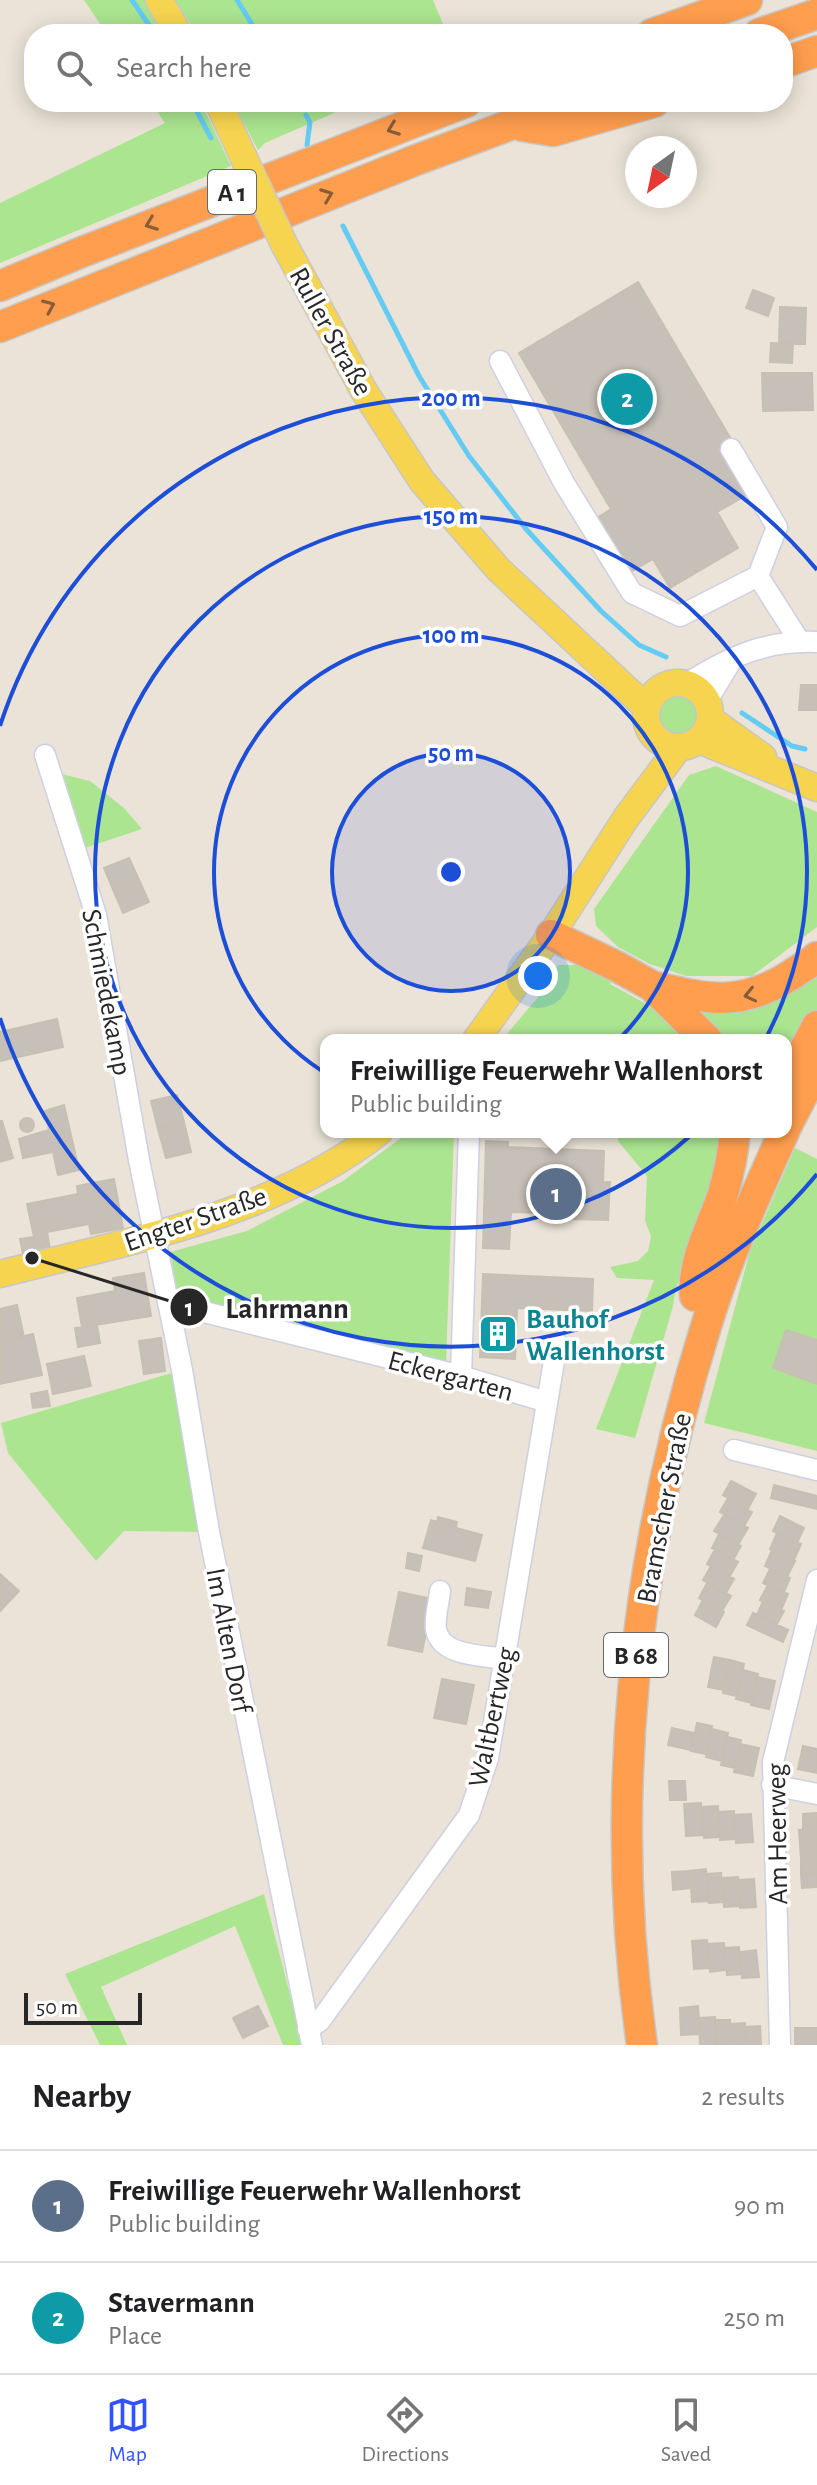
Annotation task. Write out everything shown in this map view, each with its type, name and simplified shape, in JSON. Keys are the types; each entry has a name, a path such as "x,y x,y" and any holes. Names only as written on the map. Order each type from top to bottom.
{"highway":[{"path":"680,24 747,0"},
{"path":"788,24 817,14"},
{"path":"793,59 817,51"},
{"name":"A 1","path":"0,286 440,112"},
{"name":"A 1","path":"0,327 98,285 545,112"},
{"path":"513,124 553,131 619,112"},
{"path":"556,927 652,986 701,1034"},
{"path":"652,986 713,997 746,997 769,990 817,957"},
{"path":"792,1074 817,1026"},
{"name":"Bramscher Straße","path":"792,1116 817,1067"},
{"path":"695,1296 693,1275 723,1193 734,1138"},
{"name":"Bramscher Straße","path":"623,2045 611,1924 610,1753 614,1683 629,1567 653,1441 695,1296 761,1138"},
{"name":"Bramscher Straße","path":"642,2045 629,1921 626,1849 632,1679 647,1570 670,1454 708,1319 782,1138"}],"main road":[{"path":"159,0 173,24"},
{"name":"Ruller Straße","path":"223,112 284,244 364,391 422,481 499,570 578,643 665,693"},
{"path":"480,1034 556,927 626,818 699,727 702,693 665,693 646,718 654,736 670,746 699,727"},
{"path":"699,727 817,788"},
{"path":"626,818 654,736"},
{"name":"Engter Straße","path":"0,1274 155,1234 246,1204 307,1177 370,1138"}],"street":[{"path":"500,361 564,483 632,593 680,616 758,576 777,527 731,449"},
{"path":"758,576 808,642"},
{"path":"665,693 744,651 808,642"},
{"path":"699,727 733,658"},
{"name":"Schmiedekamp","path":"45,755 96,915 155,1234"},
{"path":"461,1376 469,1138"},
{"name":"Im Alten Dorf","path":"155,1234 209,1532 310,2037"},
{"name":"Eckergarten","path":"168,1303 461,1376 547,1402"},
{"name":"Waltbertweg","path":"310,2037 469,1815 488,1758 557,1343"},
{"path":"734,1450 817,1470"},
{"name":"Am Heerweg","path":"780,2045 773,1762 817,1580"},
{"path":"440,1591 437,1631 446,1646 504,1659"},
{"path":"772,1785 817,1794"}],"green space":[{"path":"84,0 145,0 160,24 100,24"},
{"path":"175,0 433,0 443,24 191,24"},
{"path":"158,112 206,112 231,166 0,263 0,203 165,123"},
{"path":"238,112 336,112 265,143 258,150"},
{"path":"679,694 693,700 699,714 693,728 679,734 665,728 659,714 665,700"},
{"path":"716,766 817,812 817,927 752,976 686,976 650,964 618,947 596,926 594,909 689,775"},
{"path":"53,772 90,781 124,808 142,829 76,851"},
{"path":"558,965 582,965 614,977 610,984 650,1006 682,1034 507,1034 538,997"},
{"path":"817,968 817,1012 792,1056 792,1034 708,1034 674,998"},
{"path":"401,1138 454,1138 446,1364 178,1295 170,1252 247,1231 343,1181"},
{"path":"618,1138 720,1138 714,1176 677,1284 635,1438 596,1429 654,1280 617,1278 610,1267 638,1261 648,1251 651,1236 645,1221 647,1176"},
{"path":"795,1148 817,1159 817,1451 704,1423 750,1251"},
{"path":"182,1370 209,1532 124,1531 96,1561 8,1453 1,1423"},
{"path":"264,1894 303,2045 283,2045 235,1926 101,1987 127,2045 100,2045 65,1974"}],"building":[{"path":"638,282 735,446 748,494 717,512 738,548 670,588 653,559 629,573 597,518 611,509 519,353"},
{"path":"753,290 774,298 768,316 746,308"},
{"path":"780,307 806,308 805,344 779,343"},
{"path":"771,343 793,344 792,363 770,362"},
{"path":"762,373 812,373 813,410 763,411"},
{"path":"801,685 817,685 817,710 799,710"},
{"path":"129,858 149,902 123,913 104,868"},
{"path":"57,1019 63,1047 0,1061 0,1032"},
{"path":"177,1095 184,1122 158,1129 151,1101"},
{"path":"64,1105 79,1170 58,1175 53,1152 23,1158 19,1139 49,1130 45,1111"},
{"path":"27,1118 34,1125 27,1132 20,1125"},
{"path":"0,1121 13,1158 0,1162"},
{"path":"184,1122 191,1152 166,1158 158,1129"},
{"path":"486,1141 508,1142 508,1147 604,1151 603,1182 610,1182 608,1220 573,1219 573,1214 511,1212 509,1249 483,1248"},
{"path":"114,1179 123,1228 91,1234 89,1224 47,1232 50,1249 23,1254 20,1239 34,1237 27,1204 78,1194 77,1186"},
{"path":"144,1273 151,1316 82,1327 77,1298 115,1291 113,1278"},
{"name":"Bauhof Wallenhorst","path":"483,1274 593,1279 592,1311 517,1308 515,1359 480,1357"},
{"path":"17,1305 24,1337 0,1342 0,1309"},
{"path":"97,1325 100,1343 78,1347 75,1328"},
{"path":"786,1330 817,1340 817,1384 773,1368"},
{"path":"33,1334 42,1375 0,1384 0,1342"},
{"path":"161,1338 165,1371 144,1374 139,1341"},
{"path":"84,1356 91,1386 53,1394 47,1364"},
{"path":"47,1391 50,1406 33,1408 31,1394"},
{"path":"731,1481 756,1494 748,1509 723,1495"},
{"path":"774,1485 817,1496 817,1509 771,1498"},
{"path":"728,1498 752,1512 744,1526 720,1512"},
{"path":"724,1515 748,1528 738,1545 714,1531"},
{"path":"780,1516 804,1528 797,1543 773,1531"},
{"path":"438,1517 457,1522 456,1528 482,1535 475,1561 423,1548 431,1520 437,1522"},
{"path":"777,1533 801,1544 794,1560 770,1549"},
{"path":"719,1534 741,1546 733,1560 712,1548"},
{"path":"715,1549 738,1562 730,1576 707,1564"},
{"path":"772,1550 795,1561 787,1577 765,1566"},
{"path":"408,1553 422,1556 419,1571 406,1568"},
{"path":"711,1566 734,1579 726,1593 703,1580"},
{"path":"770,1569 790,1578 784,1592 763,1583"},
{"path":"0,1574 19,1591 0,1611"},
{"path":"707,1583 731,1596 722,1611 699,1598"},
{"path":"768,1585 788,1594 781,1610 760,1600"},
{"path":"467,1588 491,1592 488,1608 465,1605"},
{"path":"399,1592 433,1599 422,1652 388,1645"},
{"path":"703,1600 724,1612 716,1627 695,1615"},
{"path":"763,1601 784,1611 777,1624 757,1615"},
{"path":"753,1613 788,1630 783,1642 747,1625"},
{"path":"714,1657 730,1660 724,1690 708,1687"},
{"path":"730,1660 744,1664 737,1696 723,1693"},
{"path":"743,1670 758,1674 752,1703 736,1699"},
{"path":"758,1677 775,1681 769,1709 751,1705"},
{"path":"442,1679 474,1685 466,1724 434,1718"},
{"path":"697,1723 712,1726 706,1754 691,1751"},
{"path":"672,1728 694,1733 691,1750 668,1745"},
{"path":"712,1729 728,1733 722,1761 706,1757"},
{"path":"727,1737 741,1740 735,1768 721,1765"},
{"path":"740,1744 759,1748 753,1776 734,1772"},
{"path":"803,1746 817,1749 817,1773 798,1769"},
{"path":"669,1781 685,1781 686,1800 670,1800"},
{"path":"701,1803 704,1835 686,1836 684,1804"},
{"path":"718,1806 720,1837 704,1838 702,1807"},
{"path":"734,1811 736,1839 720,1840 719,1812"},
{"path":"817,1813 817,1844 800,1844 803,1814"},
{"path":"751,1814 753,1842 736,1843 734,1815"},
{"path":"800,1844 817,1844 817,1858 801,1859"},
{"path":"817,1858 817,1873 801,1874 801,1859"},
{"path":"706,1869 709,1901 692,1902 690,1871"},
{"path":"690,1871 691,1888 673,1890 672,1872"},
{"path":"721,1873 724,1902 709,1903 706,1874"},
{"path":"817,1873 817,1887 802,1888 801,1874"},
{"path":"738,1877 740,1906 724,1907 722,1878"},
{"path":"754,1879 756,1907 740,1908 738,1880"},
{"path":"707,1940 710,1968 694,1969 692,1941"},
{"path":"724,1943 726,1970 710,1972 708,1944"},
{"path":"739,1947 742,1974 727,1975 724,1948"},
{"path":"756,1950 759,1977 742,1978 740,1952"},
{"path":"258,2006 268,2026 243,2038 233,2018"},
{"path":"698,2006 700,2034 681,2035 680,2008"},
{"path":"715,2017 716,2044 700,2045 699,2018"},
{"path":"715,2020 730,2020 731,2045 716,2045"},
{"path":"745,2023 746,2045 731,2045 730,2024"},
{"path":"760,2026 761,2045 746,2045 745,2027"},
{"path":"795,2028 817,2028 817,2045 795,2045"}],"waterway":[{"path":"132,0 148,24"},
{"path":"237,0 252,24"},
{"path":"197,112 211,138"},
{"path":"306,115 310,122 307,145"},
{"path":"343,226 419,376 469,456 526,529 601,611 639,645 666,657"},
{"path":"742,713 792,746 805,749"}],"place":[{"name":"Stavermann","path":"627,399"},
{"name":"Freiwillige Feuerwehr Wallenhorst","path":"556,1194"},
{"name":"Lahrmann","path":"32,1258"},
{"name":"Bauhof Wallenhorst","path":"498,1334"}]}
